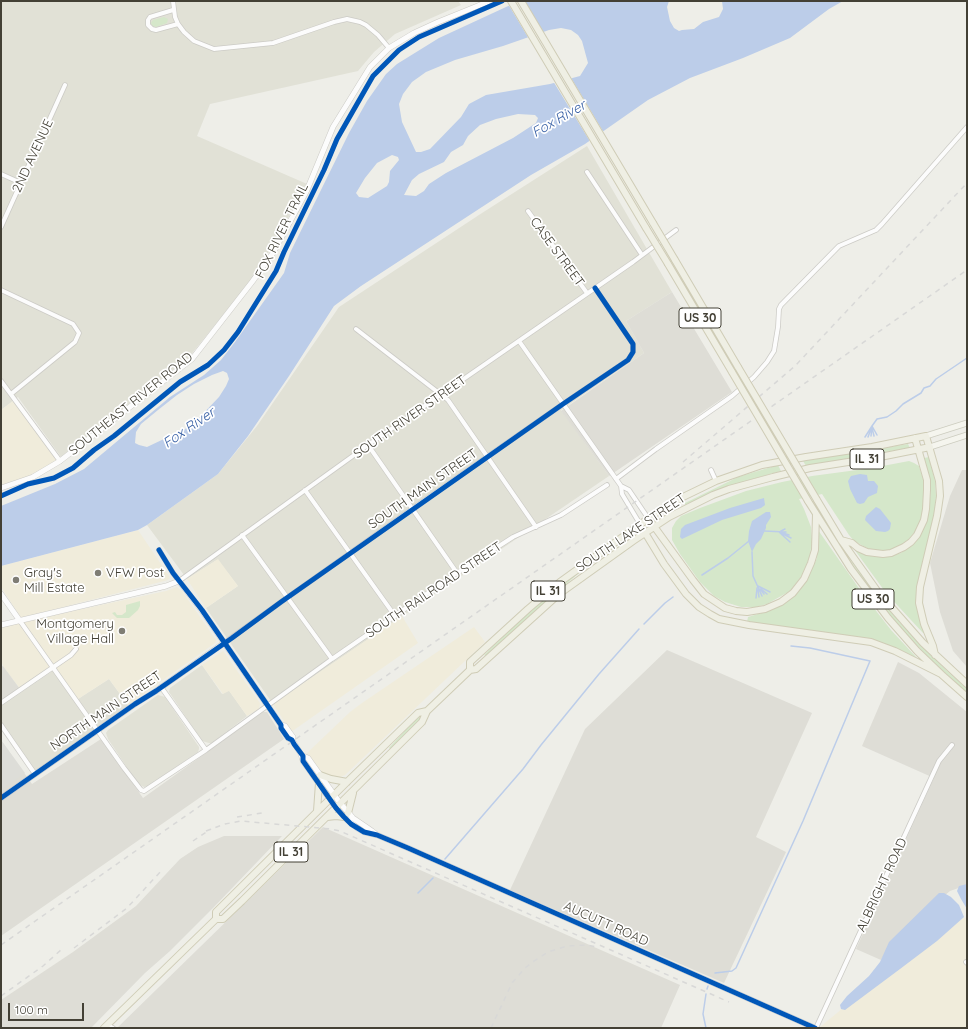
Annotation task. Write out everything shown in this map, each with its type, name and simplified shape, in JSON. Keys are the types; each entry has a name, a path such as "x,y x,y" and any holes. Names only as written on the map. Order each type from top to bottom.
{"main road":[{"name":"US 30","path":"511,1 808,501 851,569 869,595 903,635 941,674 967,697"},
{"name":"US 30","path":"521,1 841,540 889,606 935,655 967,684"},
{"name":"SOUTH LAKE STREET","path":"470,670 470,662 542,596 648,518 683,497 736,473 771,463 872,447 926,436 967,423"},
{"path":"926,436 939,481 940,500 920,587 919,603 924,624 935,655"},
{"name":"SOUTH LAKE STREET","path":"216,919 222,920 422,722 426,711 470,670 476,669 559,594 674,514 699,501 729,489 747,484 810,468 918,450 967,436"},
{"path":"841,540 867,552 883,554 898,551 911,542 917,535 923,524 927,499 927,480 915,438"},
{"path":"648,518 695,584 704,594 724,608 747,612 765,609 781,602 793,593 804,579 812,563 815,550 816,514"},
{"path":"640,524 664,564 686,594 699,607 719,619 749,625 871,642 895,651 941,674"},
{"name":"SOUTH LAKE STREET","path":"106,1027 216,919 216,912 332,796 418,713 426,711"},
{"path":"320,775 347,782"},
{"path":"317,811 319,783"},
{"path":"327,817 346,815 354,790"}],"street":[{"path":"173,1 173,10 178,24 194,41 207,47 223,49 273,43 347,19 366,25 378,35 389,48"},
{"name":"SOUTHEAST RIVER ROAD","path":"1,488 33,477 60,461 192,359 273,253 307,190 333,127 367,70 389,48 414,33 490,1"},
{"path":"173,10 150,17 148,20 148,25 152,29 156,30 178,24"},
{"name":"2ND AVENUE","path":"1,227 65,85"},
{"path":"616,479 656,448 732,396 754,378 774,351 779,309 781,305 839,246 876,230 967,127"},
{"path":"587,172 642,255"},
{"path":"1,174 21,183"},
{"name":"CASE STREET","path":"528,211 587,293"},
{"name":"SOUTH RIVER STREET","path":"179,581 368,445 676,230"},
{"name":"CASE STREET","path":"594,288 633,344 633,352"},
{"path":"1,290 73,324 78,333 75,342 11,394"},
{"path":"356,329 448,400 536,527"},
{"path":"519,341 621,486 629,490 648,518"},
{"name":"SOUTH MAIN STREET","path":"224,643 488,456 628,360 633,352"},
{"path":"1,381 60,461"},
{"path":"368,445 458,573"},
{"path":"711,470 716,481"},
{"name":"SOUTH RAILROAD STREET","path":"98,730 141,790 147,790 458,573 513,537 561,515 607,485"},
{"path":"621,486 622,494 640,524"},
{"path":"305,490 395,616"},
{"path":"242,535 332,660"},
{"path":"159,550 173,574 202,610 281,725 285,726 290,733 292,740 303,756 303,761 319,783 332,796"},
{"path":"1,625 166,586 179,581"},
{"path":"1,594 98,730"},
{"name":"NORTH MAIN STREET","path":"1,798 224,643"},
{"path":"1,704 71,655 76,649"},
{"path":"161,687 206,750"},
{"path":"1,725 35,774"},
{"name":"ALBRIGHT ROAD","path":"816,1028 939,761 952,745"},
{"path":"303,756 308,758 332,796"},
{"name":"AUCUTT ROAD","path":"332,796 346,815 387,840 816,1028"},
{"path":"106,1027 113,1028"}],"shaded area":[{"path":"1,1 458,1 461,5 395,34 374,52 358,71 210,104 197,136 307,184 253,278 189,357 61,457 18,397 1,410"},
{"path":"587,146 672,292 626,321 644,353 561,410 609,476 273,704 206,608 238,586 217,560 187,579 147,525 218,474 257,426 339,307"},
{"path":"672,292 732,392 609,476 561,411 644,353 626,321"},
{"path":"13,401 57,460 29,476 1,486 1,410"},
{"path":"962,470 967,470 967,667 953,651 940,612 930,563 950,496"},
{"path":"138,530 169,576 170,578 168,580 21,618 1,587 1,566"},
{"path":"218,559 238,586 206,608 187,579"},
{"path":"177,587 182,591 216,640 215,643 128,705 109,679 78,699 22,622 166,591"},
{"path":"402,616 418,643 291,732 273,704"},
{"path":"20,622 51,666 20,689 3,666 1,660 1,628"},
{"path":"474,627 485,642 345,775 338,778 324,774 306,754 350,712"},
{"path":"667,650 812,713 756,837 786,852 724,983 510,890 585,729"},
{"path":"223,651 260,703 259,709 247,716 229,691 223,694 202,665"},
{"path":"898,662 919,673 967,712 967,885 950,891 895,937 881,960 856,949 934,778 862,746"},
{"path":"202,665 222,694 229,690 247,716 212,743 202,741 169,692 170,688"},
{"path":"3,666 20,689 1,702 1,667"},
{"path":"54,670 95,730 35,771 1,723 1,706"},
{"path":"109,679 128,705 98,728 78,699"},
{"path":"158,695 165,697 199,749 198,752 148,786 144,787 138,784 108,739 106,733 108,730"},
{"path":"263,712 267,712 284,739 1,936 1,740 32,784 101,739 143,798"},
{"path":"1,740 25,773 1,790"},
{"path":"323,827 680,985 661,1028 117,1028"},
{"path":"224,836 282,836 213,908 170,951 145,973 91,1028 1,1028 1,1000 73,952 136,906 180,859 198,847"},
{"path":"967,917 967,1028 820,1027 889,970 959,920"}],"green space":[{"path":"164,17 168,19 167,23 156,27 152,26 151,23 153,20"},
{"path":"908,444 910,448 806,466 803,461"},
{"path":"929,457 935,481 936,496 935,512 919,579 917,603 923,633 886,593 854,549 866,555 888,557 901,553 917,540 925,526 929,511 931,488 924,458"},
{"path":"909,461 919,466 923,479 925,495 921,518 917,529 909,539 901,545 889,550 883,551 869,549 854,541 822,494 799,499 811,527 812,542 809,561 803,574 790,591 767,604 756,607 741,607 725,602 714,596 700,582 672,540 672,528 681,516 746,491 812,476 872,468"},
{"path":"778,465 781,471 725,487 685,505 685,503 738,477"},
{"path":"818,530 863,594 891,630 917,658 894,647 868,638 747,622 748,617 771,610 784,603 806,582 817,558"},
{"path":"845,553 879,598 902,625 967,689 967,693 930,659 908,636 875,597"},
{"path":"578,572 579,573 486,656 484,655 528,613"},
{"path":"140,601 138,610 129,618 117,618 112,613 115,612 117,615 122,615 126,612 126,605"},
{"path":"420,716 423,716 390,749 389,748"}],"water":[{"name":"Fox River","path":"519,1 669,1 667,7 670,21 674,28 679,31 694,29 703,22 719,17 723,9 722,1 843,1 829,9 790,38 690,78 648,100 585,144 531,175 361,286 334,306 248,436 218,474 147,525 138,530 1,566 1,506 55,484 84,469 170,397 204,375 221,360 284,273 290,253 349,133 367,101 386,74 397,64 439,38","holes":["561,28 571,30 578,35 582,41 588,63 580,76 550,84 486,95 469,104 461,117 430,149 416,152 402,122 399,104 403,94 412,82 426,72 455,60 503,46 549,30","518,114 535,115 538,118 536,123 513,138 446,173 429,184 424,191 416,196 404,195 412,180 419,174 444,162 451,152 463,145 468,136 480,125 496,119","392,155 398,157 399,160 390,171 387,186 368,198 359,197 356,193 365,178 377,163","223,371 227,373 229,379 219,397 197,420 185,429 147,447 135,443 136,432 141,424 177,395 212,375"]},
{"path":"860,474 867,475 868,481 874,481 878,486 877,493 868,497 864,503 860,504 857,503 848,481 851,476"},
{"path":"764,498 765,505 761,508 722,520 682,539 680,537 681,529 685,525 730,508"},
{"path":"876,507 880,509 891,523 888,531 876,531 865,520 866,516"},
{"path":"766,512 770,512 771,517 766,525 761,539 756,544 752,552 748,541 752,521"},
{"path":"967,884 967,909 957,891 959,886"},
{"path":"939,893 944,893 951,897 959,905 964,917 937,941 900,969 845,1010 841,1009 840,1005 847,996 869,976 880,962 889,942"}],"pier":[{"path":"514,1 525,1 544,34 529,39 508,4"},
{"path":"570,76 604,133 591,143 553,81"}],"waterway":[{"path":"871,436 872,426 877,419 887,417 896,411 903,404 921,393 924,388 930,386 936,379 967,358"},
{"path":"872,426 877,435"},
{"path":"865,437 872,426"},
{"path":"872,428 874,436"},
{"path":"868,437 871,429"},
{"path":"781,531 785,529"},
{"path":"764,531 786,532"},
{"path":"779,532 790,542"},
{"path":"781,533 791,538"},
{"path":"783,533 789,535"},
{"path":"702,575 728,558 749,541"},
{"path":"752,552 753,576 762,596"},
{"path":"758,586 770,592"},
{"path":"756,598 757,588"},
{"path":"760,589 764,594"},
{"path":"761,589 767,594"},
{"path":"758,590 759,597"},
{"path":"644,624 673,597"},
{"path":"445,859 523,769 599,674 639,629"},
{"path":"715,973 732,971 736,968 803,821 870,661 810,648 791,646"},
{"path":"418,893 433,878"},
{"path":"706,994 703,1014 706,1028"}],"railway":[{"path":"683,462 795,366 967,183"},
{"path":"1,945 967,270"},
{"path":"237,817 262,813"},
{"path":"206,831 225,824 241,821 340,831 729,1002"},
{"path":"193,841 211,829"},
{"path":"74,948 127,908 162,870"},
{"path":"491,1028 512,983 525,968 534,961 548,952 567,946 587,945 597,947"},
{"path":"1,996 43,966 62,949"}],"cycle path":[{"name":"FOX RIVER TRAIL","path":"1,496 28,484 54,478 73,468 180,382 208,365 224,350 238,332 276,271 324,170 337,139 373,76 399,50 419,37 502,1"},
{"path":"1,798 628,360 633,352 633,344 595,288"},
{"path":"159,550 173,573 202,610 281,725 281,728 288,738 292,740 303,756 303,761 336,808 351,824 364,832 377,835 408,848 815,1028"}],"place":[{"name":"VFW Post","path":"98,573"},
{"name":"Gray's Mill Estate","path":"16,580"},
{"name":"Montgomery Village Hall","path":"122,631"}]}
